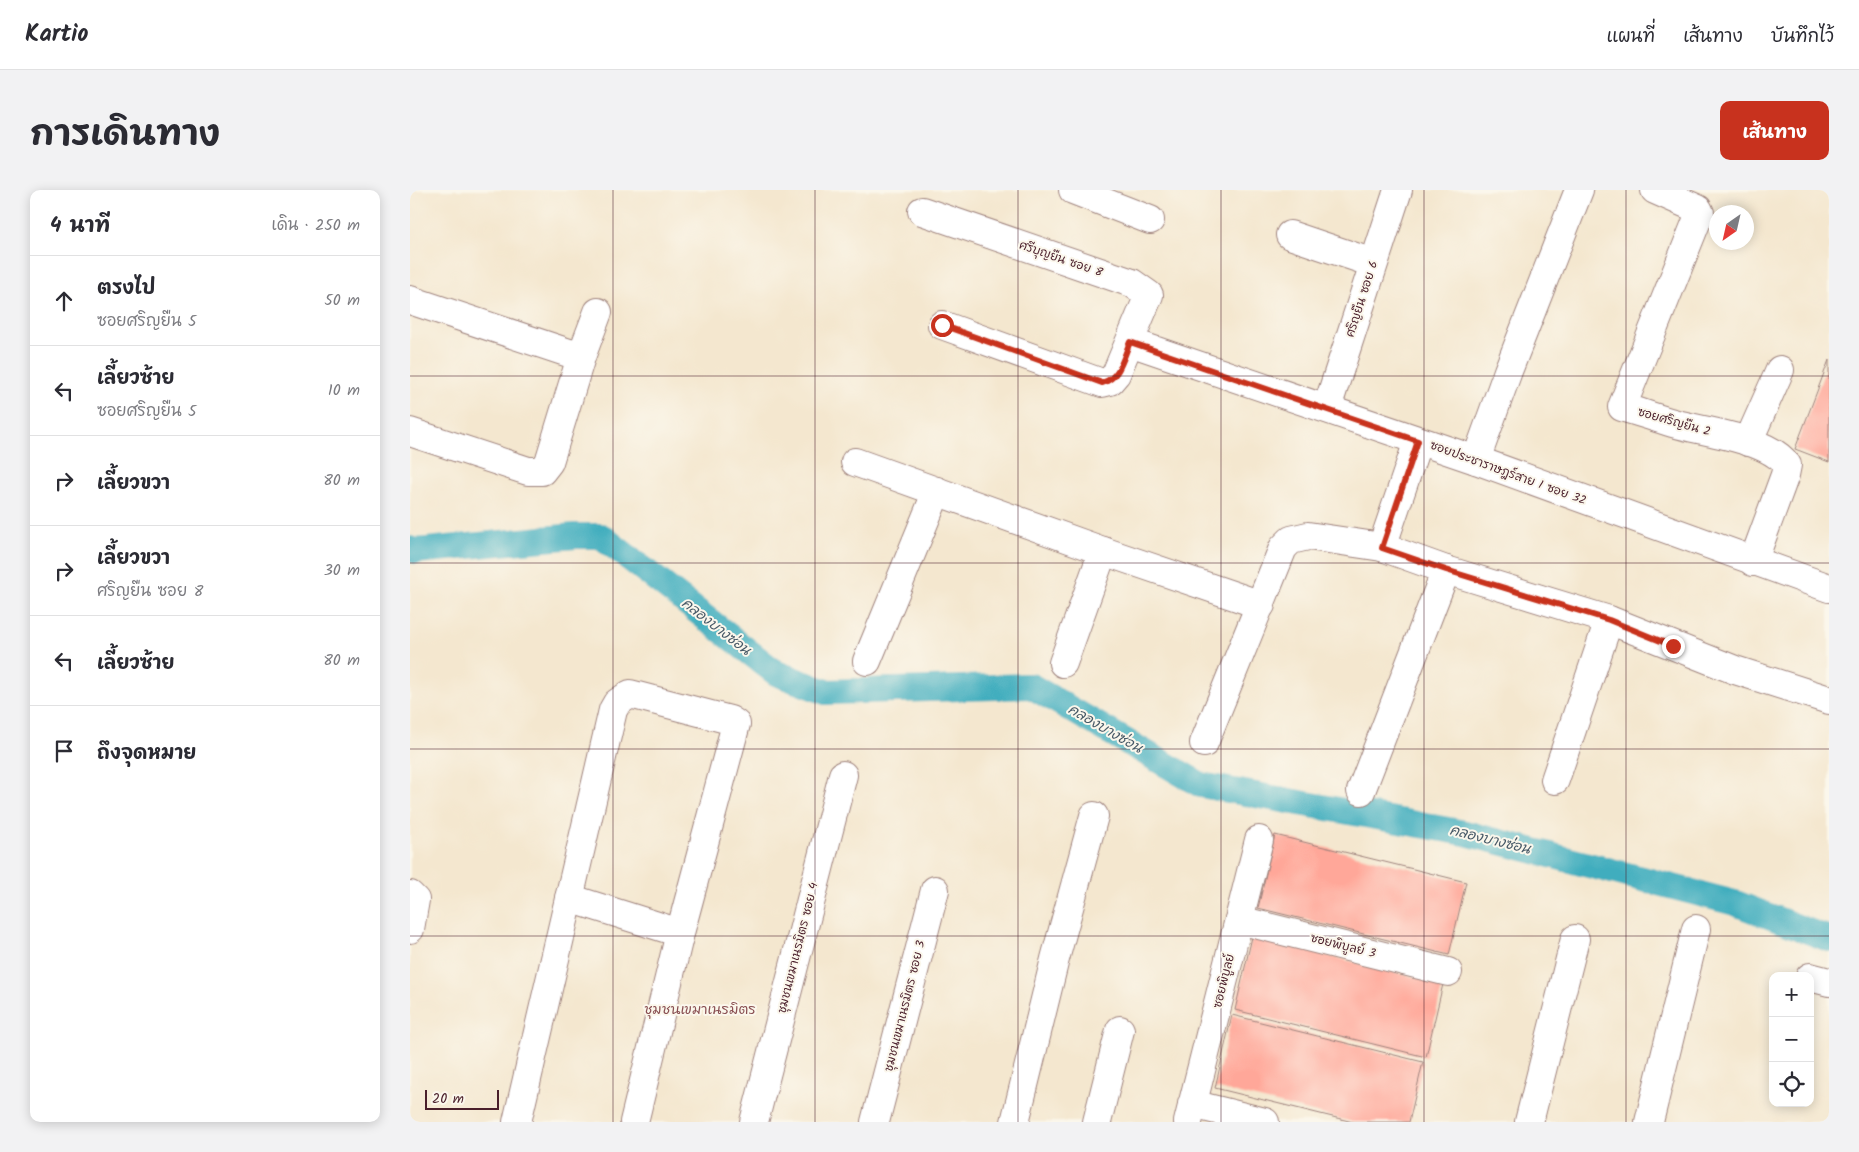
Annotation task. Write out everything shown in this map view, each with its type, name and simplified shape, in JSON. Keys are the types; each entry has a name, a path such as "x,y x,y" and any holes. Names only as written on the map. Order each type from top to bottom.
{"street":[{"path":"1073,190 1150,220"},
{"name":"ศริญยืน ซอย 6","path":"1327,408 1398,190"},
{"path":"1476,460 1508,371 1579,190"},
{"name":"ซอยศริญยืน 2","path":"1655,190 1698,209 1700,213 1622,407 1673,423 1748,442 1782,458 1786,465 1753,562"},
{"name":"ศรีบุญยืน ซอย 8","path":"922,211 1132,283 1142,289 1149,295 1130,342"},
{"path":"1290,235 1373,263"},
{"path":"410,300 581,357"},
{"path":"410,432 528,471 542,471 549,462 581,357 598,312"},
{"path":"942,325 1102,383 1110,380 1116,374 1130,342"},
{"name":"ซอยประชาราษฎร์สาย 1 ซอย 32","path":"1130,342 1476,460 1829,588"},
{"path":"1748,442 1780,370"},
{"path":"1382,548 1418,441"},
{"path":"855,462 1103,551 1261,605"},
{"path":"868,661 937,491"},
{"path":"1204,743 1284,548 1298,536 1382,548 1446,570 1609,620 1735,670 1829,700"},
{"path":"1063,663 1103,551"},
{"path":"1361,791 1446,570"},
{"path":"1555,780 1609,620"},
{"path":"517,1122 613,710 618,703 630,694 730,720 736,724 680,933 634,1122"},
{"name":"ชุมชนเขมาเนรมิตร ซอย 4","path":"754,1122 843,775"},
{"path":"1015,1122 1055,959 1094,816"},
{"name":"ซอยพิบูลย์","path":"1190,1113 1260,840"},
{"name":"ชุมชนเขมาเนรมิตร ซอย 3","path":"875,1122 935,890"},
{"path":"410,895 415,900 410,929"},
{"path":"569,898 680,933"},
{"name":"ซอยพิบูลย์ 3","path":"1239,920 1448,972"},
{"path":"1649,1122 1696,929"},
{"path":"1529,1122 1575,939"},
{"path":"1814,978 1829,982"},
{"path":"1097,1122 1120,1030"},
{"path":"1190,1113 1266,1122"}],"building":[{"path":"1829,360 1829,462 1795,449"},
{"path":"1275,835 1466,882 1449,955 1258,908"},
{"path":"1252,937 1443,984 1426,1057 1235,1010"},
{"path":"1232,1015 1423,1062 1409,1122 1353,1122 1215,1088"}],"waterway":[{"name":"คลองบางซ่อน","path":"410,549 416,551 575,536 601,536 776,673 826,692 1031,686 1201,785 1465,833 1735,903 1829,939"}],"district":[{"name":"ชุมชนเขมาเนรมิตร","path":"700,1010"}],"route":[{"path":"942,325 1102,383 1110,380 1116,374 1130,342 1327,408 1418,441 1382,548 1446,570 1609,620 1673,646"}]}
